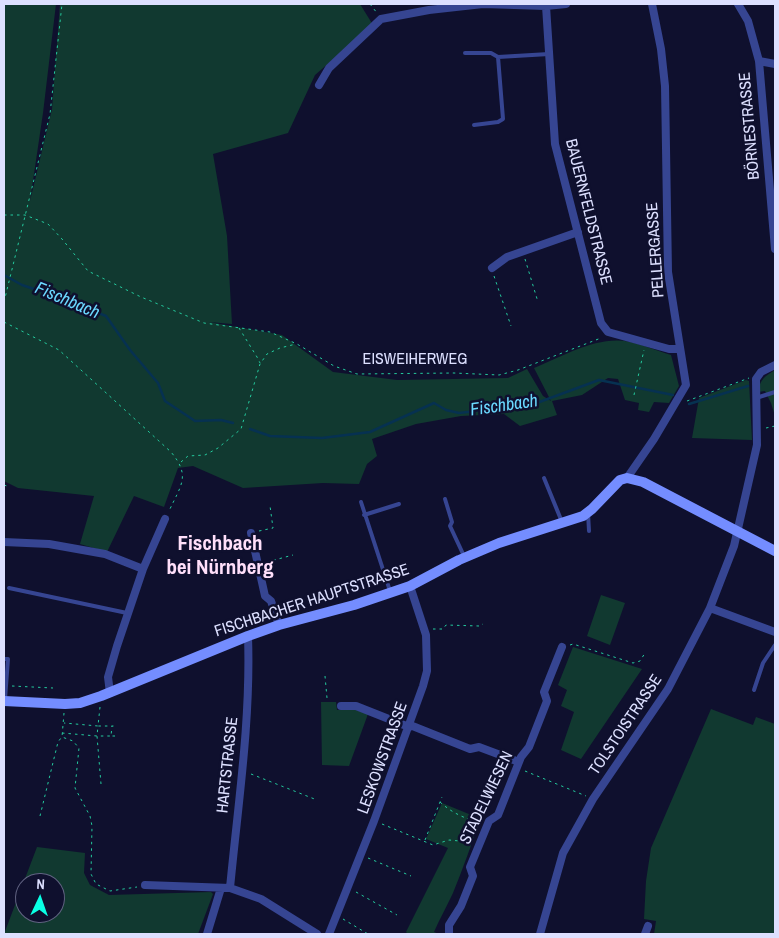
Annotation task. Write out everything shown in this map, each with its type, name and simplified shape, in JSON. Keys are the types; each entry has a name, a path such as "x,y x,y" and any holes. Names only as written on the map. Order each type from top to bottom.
{"main road":[{"name":"FISCHBACHER HAUPTSTRASSE","path":"4,701 65,704 80,703 106,695 248,636 279,625 354,605 410,586 499,543 583,516 620,480 627,478"},
{"path":"627,478 643,482 775,551"}],"street":[{"path":"319,85 329,68 381,19 429,10 483,4 546,6 566,4"},
{"name":"PELLERGASSE","path":"627,478 654,439 686,385 668,272 665,86 661,49 652,4"},
{"name":"BÖRNESTRASSE","path":"738,4 748,21 759,61 775,249"},
{"name":"BAUERNFELDSTRASSE","path":"546,6 555,144 602,323 608,332"},
{"path":"759,61 775,64"},
{"path":"492,268 507,257 578,232"},
{"path":"608,332 647,341 669,349 680,349"},
{"path":"756,379 761,372 775,365"},
{"name":"TOLSTOISTRASSE","path":"540,934 563,853 593,799 668,689 710,608 734,546 757,446 756,379"},
{"path":"106,695 108,677 127,613 143,569 165,519"},
{"path":"251,533 265,596 271,601 279,625"},
{"path":"4,542 49,544 105,554 143,569"},
{"name":"LESKOWSTRASSE","path":"329,934 410,726 427,671 427,648 424,629 410,586"},
{"path":"710,608 775,632"},
{"name":"HARTSTRASSE","path":"207,934 226,888 241,770 249,675 248,636"},
{"name":"STADELWIESEN","path":"449,934 449,925 461,906 472,876 470,867 487,825 489,821 498,815 518,765 529,747 547,701 544,692 562,646"},
{"path":"341,706 356,706 470,749 479,747 518,765"},
{"path":"145,885 226,888 261,899 317,934"},
{"path":"644,934 648,926"}],"lane":[{"path":"465,53 492,53 498,57 549,54"},
{"path":"474,125 498,122 504,118 498,57"},
{"path":"756,398 775,392"},
{"path":"544,478 562,523"},
{"path":"445,499 452,522 450,526 465,558"},
{"path":"361,502 390,593"},
{"path":"364,515 399,504"},
{"path":"588,512 589,531"},
{"path":"9,588 127,613"},
{"path":"754,690 763,663 775,645"},
{"path":"4,659 8,659 4,701"}],"path":[{"path":"4,302 50,114 62,4"},
{"path":"370,4 381,19"},
{"name":"EISWEIHERWEG","path":"4,216 25,215 48,224 88,271 142,297 204,323 270,332 297,344 334,366 357,374 454,373 499,375 518,370 600,339 608,332"},
{"path":"522,252 538,302"},
{"path":"492,268 511,326"},
{"path":"4,322 59,350 155,437 180,463 184,480 165,519"},
{"path":"239,328 260,364"},
{"path":"180,463 188,456 205,455 218,448 241,429 260,364 267,354 280,348 297,344"},
{"path":"634,396 644,349"},
{"path":"679,397 687,401 747,378 756,379"},
{"path":"757,430 775,426"},
{"path":"251,533 273,528 270,506"},
{"path":"258,564 293,555"},
{"path":"424,629 443,629 446,625 479,626 483,624"},
{"path":"562,646 573,644 632,663 640,661 645,654"},
{"path":"324,676 326,698"},
{"path":"6,686 53,688"},
{"path":"101,784 97,736 106,695"},
{"path":"40,816 58,742 62,737 65,704"},
{"path":"64,723 116,726"},
{"path":"112,726 112,736"},
{"path":"62,733 115,736"},
{"path":"62,737 73,741 79,748 75,788 90,816 92,826 91,874 96,884 110,891 145,885"},
{"path":"518,765 593,799"},
{"path":"241,770 318,800"},
{"path":"424,841 442,797"},
{"path":"440,802 449,811 487,825"},
{"path":"374,821 433,845 450,840 479,844"},
{"path":"360,855 411,876"},
{"path":"348,887 397,915"},
{"path":"337,915 368,934"}],"green space":[{"path":"4,4 56,4 30,201 52,109 60,4 360,4 373,25 315,75 288,133 213,154 227,236 232,324 209,322 282,335 333,372 397,380 508,378 527,369 543,396 551,401 534,368 593,344 606,341 630,342 671,355 679,386 669,403 654,402 649,412 638,410 639,403 625,400 618,379 608,378 582,395 552,401 557,415 520,426 504,414 461,416 416,424 372,439 377,456 367,464 359,484 323,483 243,488 193,466 178,468 164,507 134,496 107,552 80,544 94,496 18,488 4,481"},
{"path":"775,370 775,416 765,391 758,392 764,378"},
{"path":"746,380 749,381 752,440 692,438 699,398"},
{"path":"601,595 625,603 610,645 587,636"},
{"path":"573,647 642,669 581,759 561,750 574,712 561,706 567,690 558,685"},
{"path":"321,702 336,702 337,710 356,710 368,714 349,766 322,765"},
{"path":"711,709 753,725 756,717 775,724 775,934 654,934 656,921 644,919 646,881 651,848"},
{"path":"442,803 481,819 453,893 434,932 439,934 408,934 406,932 448,848 426,839"},
{"path":"37,847 85,853 84,873 90,885 109,895 211,892 213,894 198,934 4,934 15,905 15,923 65,923 65,873 27,873"}],"waterway":[{"name":"Fischbach","path":"4,275 22,285 106,316 130,350 158,383 165,401 195,421 221,420 233,423"},
{"name":"Fischbach","path":"250,429 270,436 322,438 370,432 434,403 446,410 459,413 534,404 599,380 673,395"},
{"name":"Fischbach","path":"689,404 748,386"}],"district":[{"name":"Fischbach bei Nürnberg","path":"220,556"}]}
